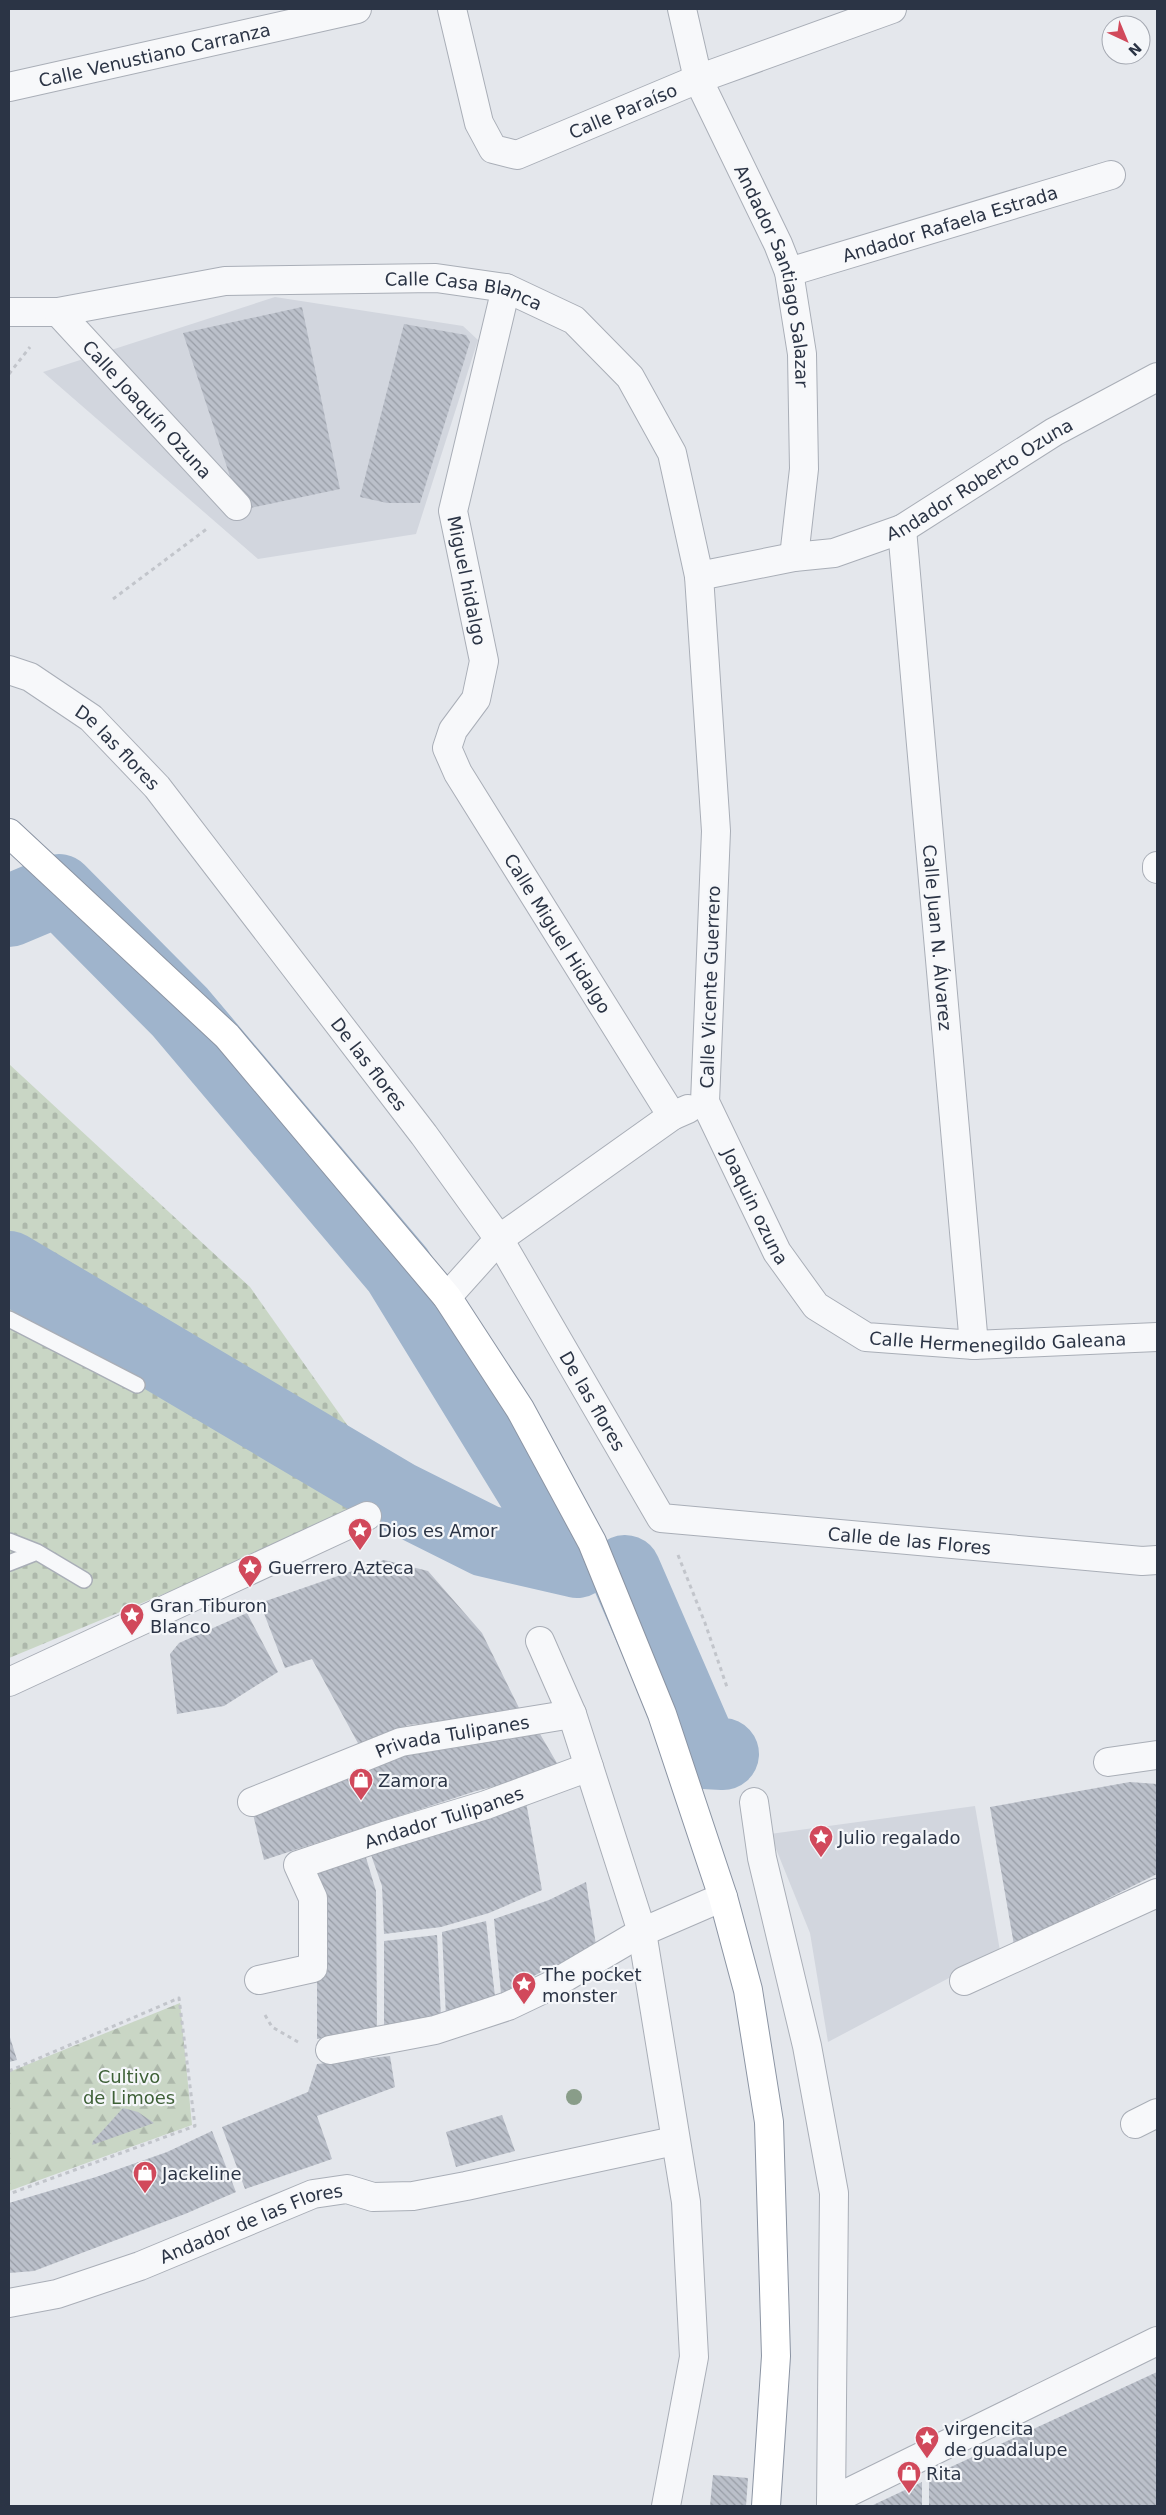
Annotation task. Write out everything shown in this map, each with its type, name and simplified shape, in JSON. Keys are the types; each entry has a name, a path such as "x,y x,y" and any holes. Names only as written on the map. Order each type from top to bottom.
{"highway":[{"path":"9,833 227,1036 447,1297 520,1408 592,1542 662,1714 723,1896 748,1990 769,2122 776,2356 766,2506"}],"street":[{"name":"Calle Venustiano Carranza","path":"9,87 357,9"},
{"name":"Calle Paraíso","path":"452,9 479,123 493,149 517,155 698,79 892,9"},
{"name":"Andador Santiago Salazar","path":"682,9 698,79 778,244 789,272 802,354 804,469 794,557"},
{"name":"Andador Rafaela Estrada","path":"789,272 1111,175"},
{"name":"Calle Casa Blanca","path":"58,312 225,281 436,278 506,288 574,320 630,377 672,453 699,576"},
{"name":"Miguel hidalgo","path":"447,748 453,730 476,698 484,661 453,511 506,288"},
{"path":"9,312 58,312"},
{"name":"Calle Joaquín Ozuna","path":"58,312 237,506"},
{"name":"Andador Roberto Ozuna","path":"699,576 794,557 834,553 902,529 1054,432 1157,377"},
{"name":"Calle Juan N. Álvarez","path":"902,529 974,1345"},
{"name":"Calle Vicente Guerrero","path":"447,1297 499,1239 672,1116 706,1102 716,831 699,576"},
{"name":"De las flores","path":"9,670 30,677 91,718 156,787 424,1135 499,1239 661,1518"},
{"name":"Calle Miguel Hidalgo","path":"447,748 458,774 672,1116"},
{"name":"Joaquin ozuna","path":"706,1102 777,1252 816,1306"},
{"name":"Calle Hermenegildo Galeana","path":"816,1306 866,1337 974,1345 1157,1336"},
{"path":"9,1682 367,1516"},
{"name":"Calle de las Flores","path":"661,1518 969,1547 1142,1561 1157,1560"},
{"path":"540,1641 572,1714 642,1932 674,2141 686,2202 694,2357 666,2506"},
{"name":"Privada Tulipanes","path":"252,1802 402,1742 572,1714"},
{"path":"1108,1762 1157,1755"},
{"name":"Andador Tulipanes","path":"259,1980 313,1968 313,1898 298,1865 486,1805 589,1767"},
{"path":"754,1802 762,1858 807,2046 834,2193 831,2504 1157,2342"},
{"path":"964,1981 1157,1893"},
{"path":"330,2050 435,2030 508,2006 552,1985 642,1932 723,1896"},
{"name":"Andador de las Flores","path":"9,2303 57,2294 140,2266 313,2194 346,2189 373,2197 413,2196 674,2141"}],"lane":[{"path":"9,1319 137,1385"},
{"path":"9,1540 37,1552 84,1580"},
{"path":"9,1563 37,1552"}],"path":[{"path":"113,599 237,506"},
{"path":"661,1518 705,1623 728,1690"},
{"path":"9,2071 179,1998 195,2126 9,2194"},
{"path":"261,2008 272,2027 301,2044 330,2050"}],"shaded area":[{"path":"275,297 463,326 478,340 416,534 258,559 43,372"},
{"path":"975,1806 1000,1951 828,2042 810,1933 770,1834"}],"green space":[{"path":"9,1064 250,1287 398,1497 9,1658"},
{"name":"Cultivo de Limoes","path":"180,2003 192,2125 9,2191 9,2072"}],"building":[{"path":"302,307 340,489 241,510 183,333"},
{"path":"404,324 466,335 470,342 420,503 387,503 360,497"},
{"path":"384,1560 428,1571 482,1633 521,1712 408,1725 359,1745 312,1659 285,1668 260,1603"},
{"path":"247,1613 278,1672 224,1706 177,1714 170,1654 179,1643"},
{"name":"Zamora","path":"540,1734 561,1770 476,1791 264,1860 252,1810 404,1750"},
{"path":"1130,1782 1157,1784 1157,1874 1014,1945 990,1807"},
{"path":"526,1802 542,1890 489,1913 441,1927 384,1934 382,1886 369,1849"},
{"path":"364,1851 376,1891 377,2031 317,2039 317,1970 308,1871"},
{"path":"586,1882 597,1951 552,1966 501,1994 494,1919 549,1900"},
{"path":"486,1921 495,1996 446,2017 442,1932"},
{"path":"437,1935 441,2018 384,2031 384,1941"},
{"path":"9,2034 17,2060 9,2062"},
{"path":"390,2056 395,2087 317,2116 332,2159 245,2189 222,2127 308,2092 317,2064"},
{"path":"123,2108 138,2112 154,2123 92,2145 93,2141"},
{"path":"502,2115 515,2151 456,2167 446,2132"},
{"path":"212,2131 236,2192 185,2214 34,2271 9,2273 9,2203 96,2177 167,2152"},
{"path":"1157,2372 1157,2506 929,2506 929,2477"},
{"path":"713,2475 748,2478 746,2506 710,2506"},
{"name":"Rita","path":"922,2482 922,2506 871,2506"}],"waterway":[{"path":"9,911 59,890 180,1012 398,1270 577,1562"},
{"path":"9,1267 398,1497 486,1541 577,1562"},
{"path":"625,1571 704,1753 723,1754"}],"place":[{"name":"Dios es Amor","path":"360,1551"},
{"name":"Guerrero Azteca","path":"250,1588"},
{"name":"Gran Tiburon Blanco","path":"132,1636"},
{"name":"Zamora","path":"361,1801"},
{"name":"Julio regalado","path":"821,1858"},
{"name":"The pocket monster","path":"524,2005"},
{"name":"Jackeline","path":"145,2194"},
{"name":"virgencita de guadalupe","path":"927,2459"},
{"name":"Rita","path":"909,2494"}]}
